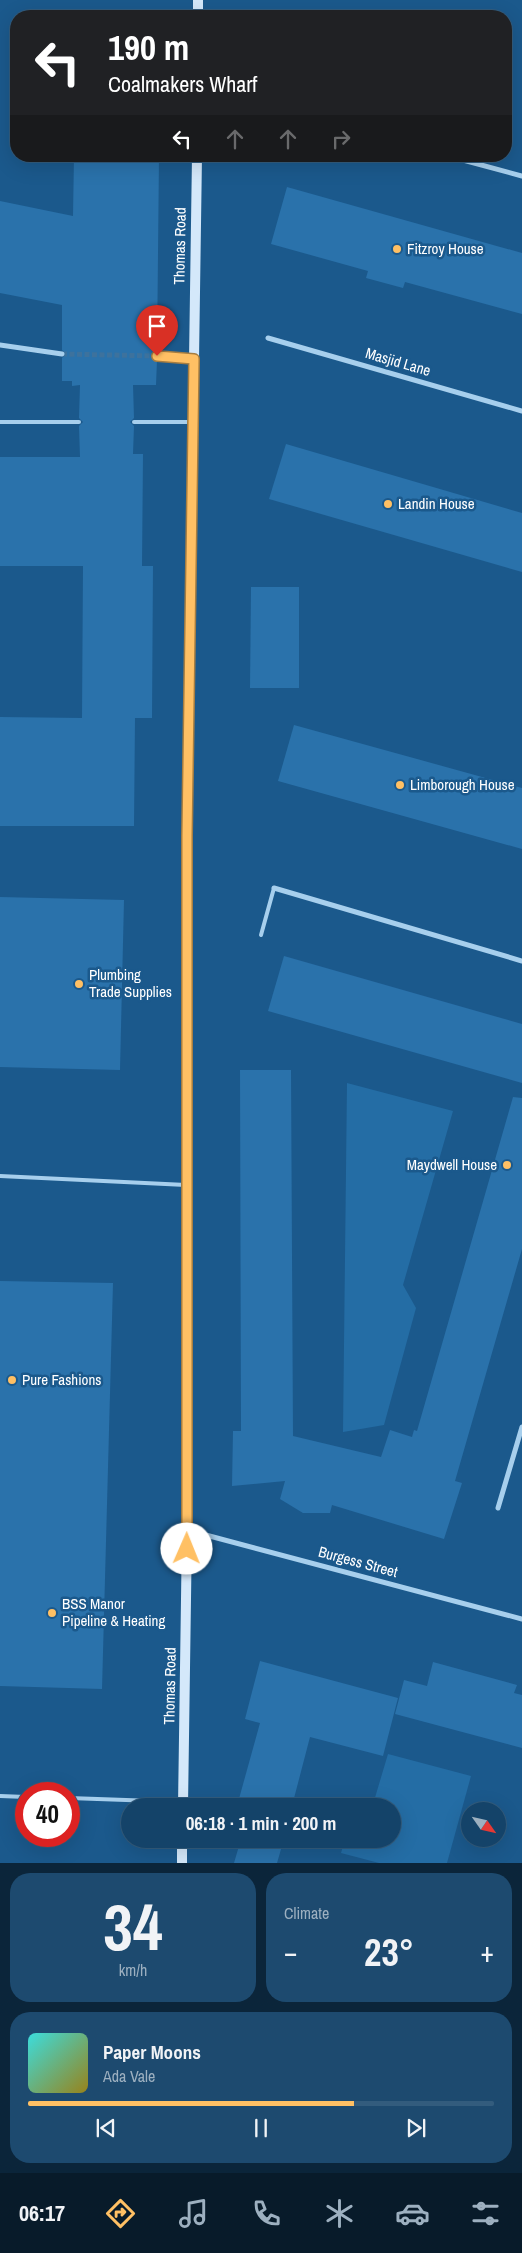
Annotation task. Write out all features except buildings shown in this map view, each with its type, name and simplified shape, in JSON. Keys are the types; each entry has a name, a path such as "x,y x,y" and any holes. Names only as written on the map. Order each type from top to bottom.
{"street":[{"name":"Thomas Road","path":"183,1798 188,1530 187,836 197,162"},
{"path":"470,162 522,176"},
{"name":"Masjid Lane","path":"268,338 522,411"},
{"path":"0,345 62,354"},
{"path":"157,356 194,359"},
{"path":"274,888 522,960"},
{"path":"498,1508 522,1427"},
{"name":"Burgess Street","path":"188,1530 522,1620"},
{"path":"182,1848 182,1863"}],"lane":[{"path":"0,422 79,422"},
{"path":"134,422 192,422"},
{"path":"261,935 274,888"},
{"path":"0,1176 188,1185"},
{"path":"0,1796 15,1797"},
{"path":"80,1799 121,1801"}],"shaded area":[{"path":"347,1083 453,1111 403,1285 416,1308 384,1425 343,1432"},
{"path":"388,1754 471,1776 464,1802 461,1802 461,1812 447,1863 379,1863 341,1853 342,1848 401,1848 401,1798 375,1798"}],"tunnel":[{"path":"62,354 157,356"}],"place":[{"name":"Fitzroy House","path":"397,249"},
{"name":"Landin House","path":"388,504"},
{"name":"Limborough House","path":"400,785"},
{"name":"Plumbing Trade Supplies","path":"79,984"},
{"name":"Maydwell House","path":"507,1165"},
{"name":"Pure Fashions","path":"12,1380"},
{"name":"BSS Manor Pipeline & Heating","path":"52,1613"}],"route":[{"path":"157,356 194,359 187,836 187,1549"}]}
